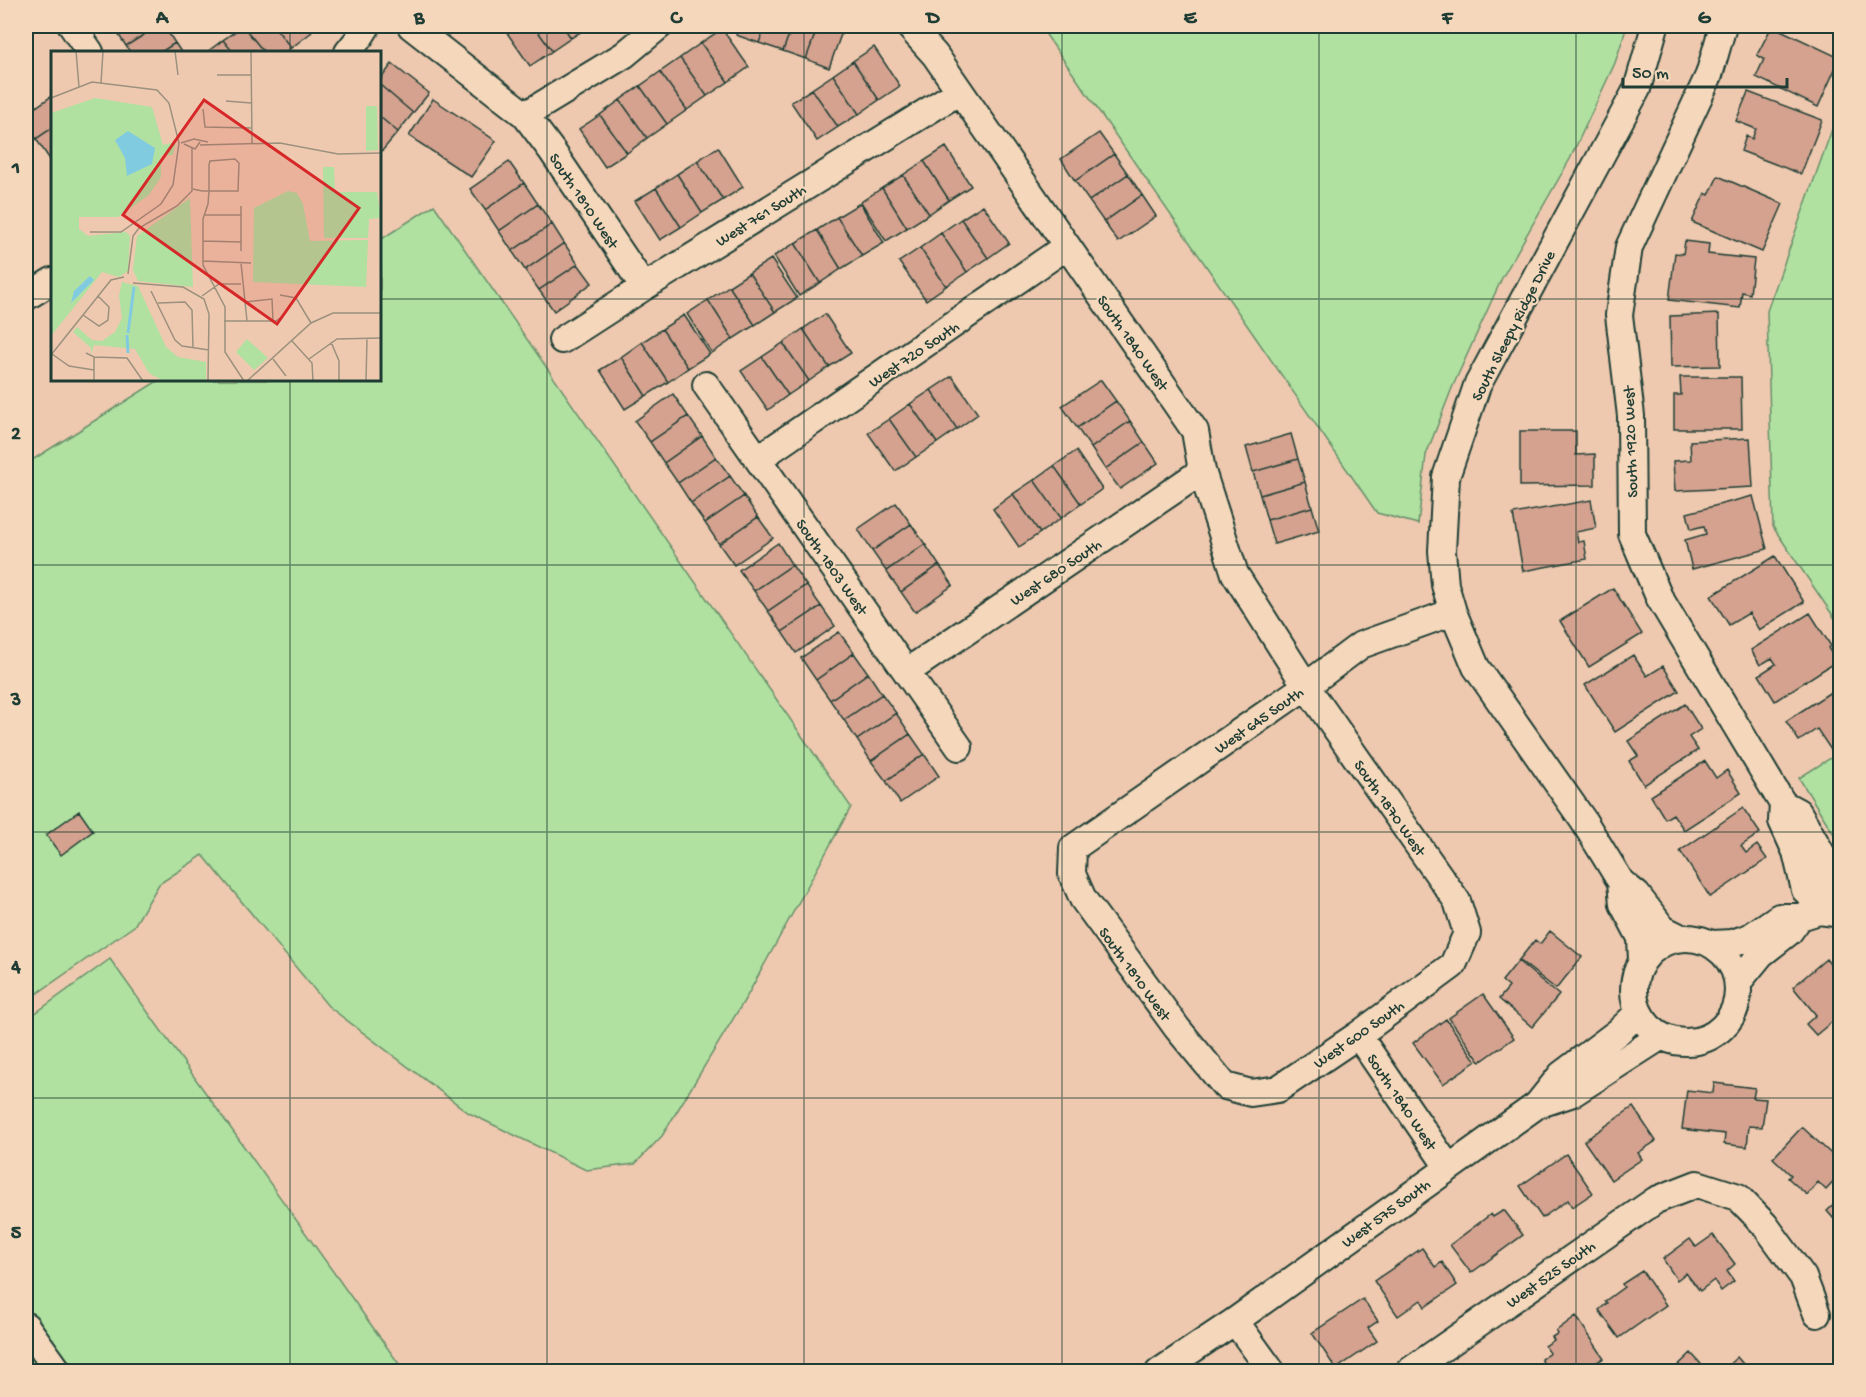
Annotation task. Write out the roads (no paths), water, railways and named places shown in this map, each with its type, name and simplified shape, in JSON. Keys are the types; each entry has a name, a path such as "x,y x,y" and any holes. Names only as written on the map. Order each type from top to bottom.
{"street":[{"path":"72,26 89,51"},
{"path":"349,51 367,26"},
{"name":"South 1810 West","path":"411,26 525,115 644,287"},
{"path":"525,115 624,55 659,26"},
{"name":"South 1840 West","path":"909,26 935,55 1195,431 1202,471 1235,574 1305,686"},
{"name":"South Sleepy Ridge Drive","path":"1655,26 1637,89 1476,386 1446,477 1442,551 1445,585 1453,612 1476,667 1583,820 1621,882 1637,895 1663,929 1681,938"},
{"name":"South 1920 West","path":"1724,26 1709,75 1629,247 1618,315 1631,416 1632,534 1659,597 1783,804 1798,812 1824,858 1827,884 1819,910"},
{"name":"West 761 South","path":"562,340 960,91"},
{"name":"West 720 South","path":"758,459 1067,246"},
{"path":"26,297 51,282"},
{"name":"South 1803 West","path":"706,385 959,747"},
{"name":"West 680 South","path":"908,671 1202,471"},
{"name":"West 645 South","path":"1073,848 1362,645 1453,612"},
{"name":"South 1870 West","path":"1305,686 1457,901 1467,933"},
{"name":"South 1810 West","path":"1073,848 1072,874 1083,899 1177,1028 1225,1086"},
{"name":"South Sleepy Ridge Drive","path":"1621,882 1623,904 1641,938 1642,961"},
{"path":"1712,944 1732,943 1750,937 1779,917 1819,910"},
{"path":"1738,982 1761,954 1819,910"},
{"name":"West 600 South","path":"1225,1086 1251,1093 1278,1089 1358,1035 1453,965 1467,933"},
{"path":"1681,938 1699,939 1712,944 1726,955 1738,982 1738,1000 1731,1017 1722,1028 1707,1038 1689,1043 1660,1036 1646,1025 1638,1013 1633,995 1635,977 1642,961 1654,948 1681,938"},
{"name":"West 575 South","path":"1537,1105 1561,1075 1618,1032 1638,1013"},
{"name":"South 1840 West","path":"1358,1035 1448,1167"},
{"name":"West 575 South","path":"1159,1371 1235,1321 1537,1105 1573,1093 1660,1036"},
{"name":"West 525 South","path":"1408,1371 1656,1200 1697,1184 1738,1197 1765,1225 1803,1277 1817,1314"},
{"path":"1235,1321 1272,1371"},
{"path":"26,1326 59,1371"}]}
